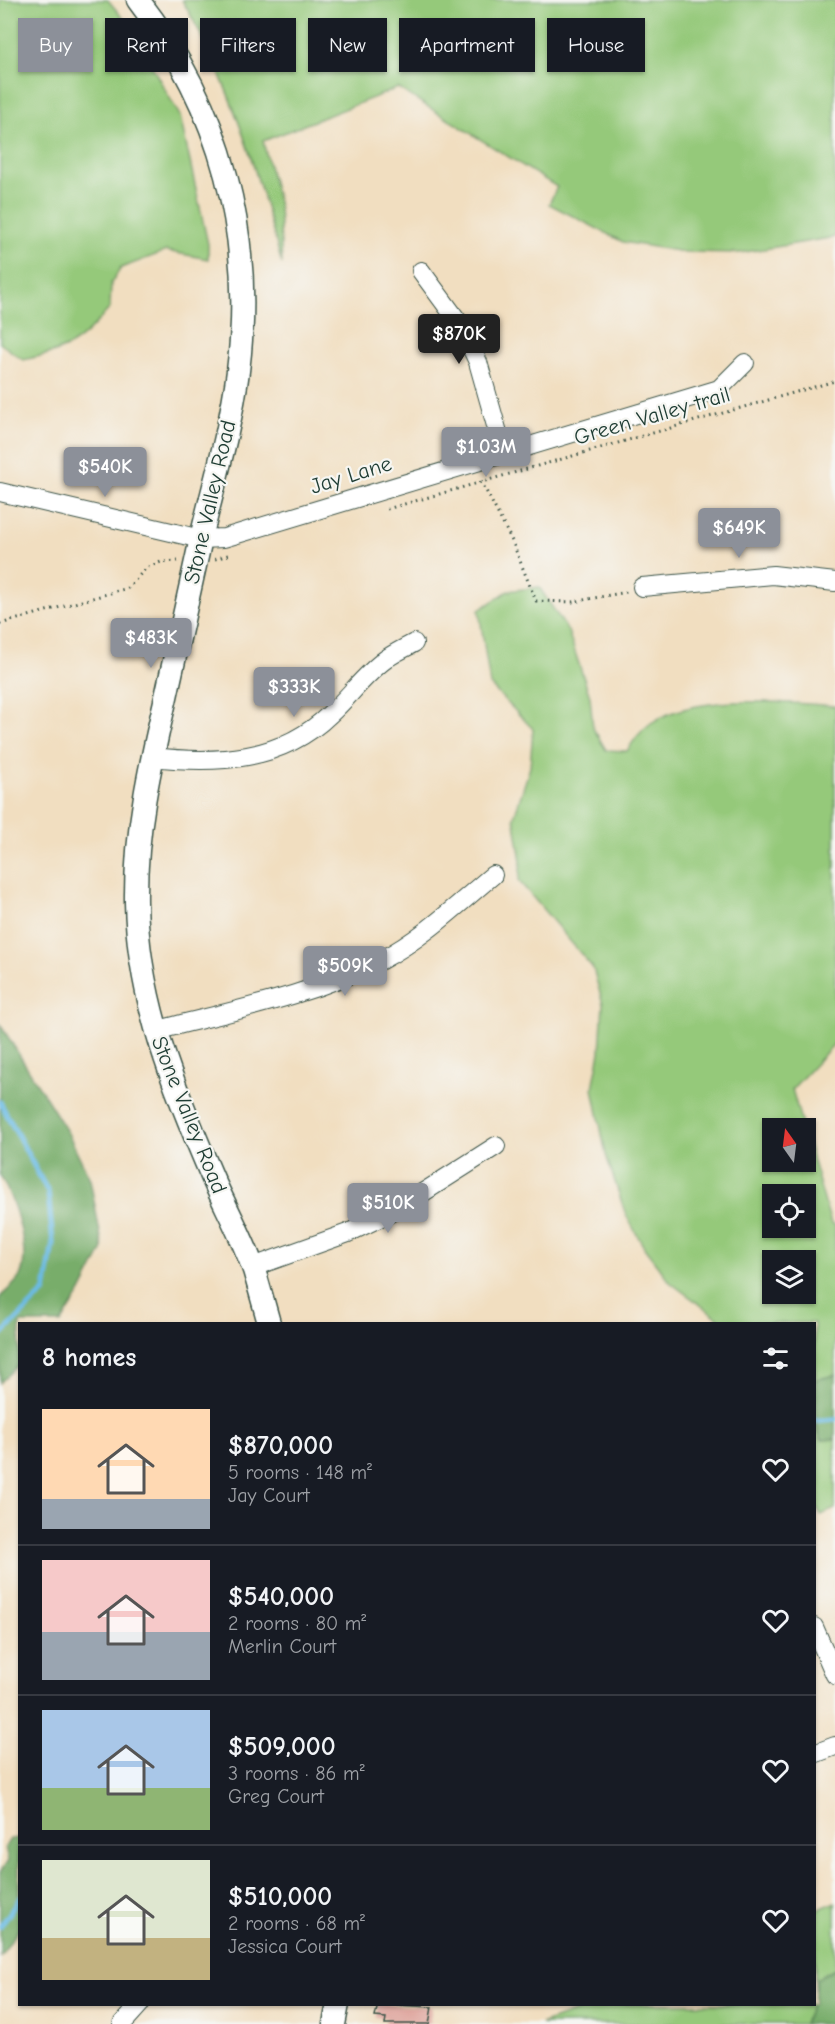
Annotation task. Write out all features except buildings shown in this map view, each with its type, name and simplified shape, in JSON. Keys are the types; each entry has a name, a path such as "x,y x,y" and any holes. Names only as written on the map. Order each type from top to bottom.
{"street":[{"name":"Stone Valley Road","path":"138,0 166,35 197,92 230,185 243,264 244,304 238,374 152,757 138,830 136,903 139,951 155,1031 181,1106 253,1267 269,1322"},
{"path":"421,271 460,324 473,353 504,454"},
{"name":"Jay Lane","path":"199,550 224,537 719,389 745,363"},
{"path":"0,492 199,550"},
{"path":"642,587 773,575 835,582"},
{"path":"152,757 215,762 245,758 274,748 303,734 328,717 386,659 414,643"},
{"path":"155,1031 333,982 382,959 420,935 493,875"},
{"path":"253,1267 348,1233 394,1211 496,1146"},
{"path":"816,1632 835,1675"},
{"path":"816,1753 835,1746"},
{"path":"122,2024 138,2006"},
{"path":"334,2024 338,2006"}],"path":[{"name":"Green Valley trail","path":"380,511 835,381"},
{"path":"481,481 512,541 536,601 572,602 620,594 642,587"},
{"path":"0,624 129,588 146,568 199,550 222,558 232,553"}],"green space":[{"path":"0,0 108,0 123,18 105,18 105,72 155,72 180,116 208,244 208,259 166,251 121,268 111,283 110,308 81,338 63,349 23,360 0,343"},
{"path":"182,0 835,0 835,237 740,253 684,252 623,242 549,204 557,187 398,88 263,141 279,206 282,264 252,162 219,72 296,72 296,18 200,18 200,33"},
{"path":"539,587 568,631 590,697 593,728 606,750 627,751 651,723 669,713 691,707 740,702 835,706 835,1043 792,1089 800,1118 762,1118 762,1172 816,1172 831,1224 835,1225 835,1375 816,1380 816,1322 724,1322 671,1283 645,1249 626,1215 606,1155 593,1088 600,1052 603,1004 593,968 519,881 521,861 514,817 530,767 533,729 490,685 479,610 508,591"},
{"path":"0,1024 68,1133 90,1179 103,1249 81,1292 62,1322 18,1322 18,1365 0,1383 0,1297 20,1276 24,1252 15,1210 0,1175"},
{"path":"835,1375 835,1439 822,1440 816,1425 816,1380"},
{"path":"816,1426 822,1440 835,1439 835,1509 821,1515 816,1504"},
{"path":"18,1838 18,1930 0,1957 0,1873 8,1861 5,1847 10,1839"},
{"path":"835,1902 835,1969 816,1979 816,1911"},
{"path":"835,1969 835,2024 804,2024 810,2006 816,2006 816,1979"},
{"path":"590,2006 810,2006 804,2024 541,2024"}],"waterway":[{"path":"0,1102 48,1192 53,1243 45,1291 0,1336"},
{"path":"816,1421 835,1419"},
{"path":"0,1927 18,1901"}]}
